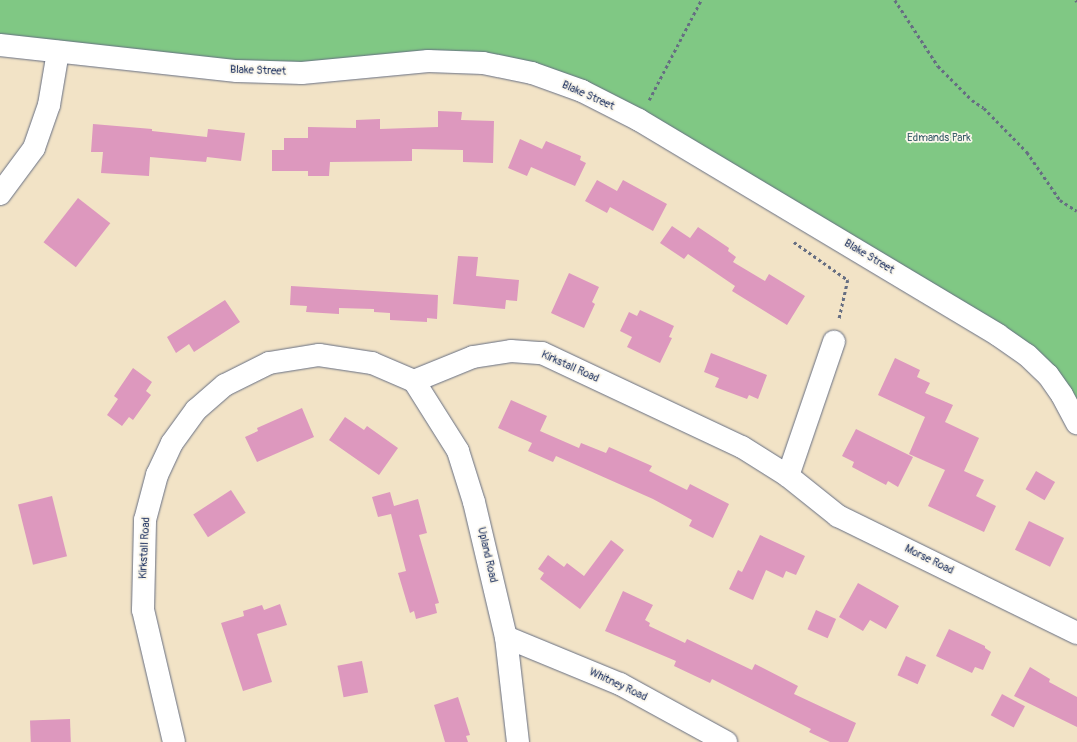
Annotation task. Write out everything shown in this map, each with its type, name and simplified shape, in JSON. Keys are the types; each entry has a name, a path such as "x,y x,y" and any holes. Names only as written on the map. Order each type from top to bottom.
{"street":[{"name":"Blake Street","path":"0,45 237,71 302,73 428,61 483,63 532,73 582,91 639,120 998,335 1027,355 1048,375 1062,395 1077,423"},
{"path":"0,194 34,148 49,105 58,52"},
{"path":"788,476 834,342"},
{"name":"Kirkstall Road","path":"174,742 143,610 142,553 145,520 155,482 172,443 196,410 225,385 269,363 319,355 372,363 414,381 473,357 511,351 542,352 641,399"},
{"name":"Upland Road","path":"414,381 458,451 474,502 506,637 518,742"},
{"name":"Morse Road","path":"641,399 742,447 788,476 838,516 1077,633"},
{"name":"Whitney Road","path":"506,637 620,684 726,742"}],"path":[{"path":"639,120 701,0"},
{"path":"895,0 938,66 972,100 984,108 1027,152 1060,200 1077,211"},
{"path":"793,240 848,280 834,342"}],"green space":[{"name":"Edmands Park","path":"0,0 1077,0 1077,423 1054,382 639,120 483,63 302,73 0,45"}],"building":[{"path":"438,111 462,112 461,120 494,121 493,163 463,162 463,150 412,149 412,161 330,162 329,176 308,176 308,171 272,171 272,150 284,150 284,138 308,138 308,127 356,128 356,120 380,119 380,129 438,127"},
{"path":"93,124 152,129 152,131 207,137 208,129 245,133 241,161 207,157 206,162 150,157 149,176 101,173 103,152 91,152"},
{"path":"520,139 542,149 546,141 581,156 580,160 586,163 575,186 531,167 527,176 508,168"},
{"path":"597,180 617,191 623,180 667,204 653,231 610,207 607,213 585,201"},
{"path":"78,198 110,223 76,267 44,242"},
{"path":"672,226 690,238 698,227 729,248 728,251 736,257 733,262 765,281 769,274 805,296 787,325 732,291 735,286 688,254 684,259 660,243"},
{"path":"458,256 478,257 476,276 519,280 517,301 506,300 505,309 453,304"},
{"path":"569,273 599,287 592,302 595,304 584,328 551,313"},
{"path":"291,286 438,295 437,319 427,318 427,322 390,320 390,313 374,312 374,309 339,308 339,314 306,312 307,306 290,305"},
{"path":"225,300 240,322 194,352 189,344 176,353 167,337"},
{"path":"640,310 674,326 669,337 672,338 660,363 627,347 632,337 620,331 629,312 637,316"},
{"path":"711,353 767,375 758,399 749,395 747,399 715,387 719,378 704,372"},
{"path":"895,358 920,370 917,377 930,383 925,393 953,405 945,422 979,438 964,471 984,480 976,496 996,506 984,532 928,506 945,470 909,454 925,417 878,395"},
{"path":"133,368 152,382 146,391 151,395 133,420 129,417 122,426 107,415 118,399 114,396"},
{"path":"511,400 547,416 540,431 579,448 581,443 606,453 609,447 652,466 649,471 687,490 690,484 729,504 713,538 689,526 692,520 653,499 556,456 553,462 528,451 532,443 498,428"},
{"path":"302,408 314,437 257,462 245,437 258,431 257,428"},
{"path":"345,417 364,430 367,426 398,448 379,475 329,440"},
{"path":"856,429 913,457 898,487 888,481 886,485 852,467 854,462 842,456"},
{"path":"1036,471 1055,482 1045,500 1026,489"},
{"path":"231,490 246,513 208,537 193,515"},
{"path":"390,492 394,506 418,499 427,533 419,535 439,603 435,604 437,613 416,619 414,611 410,613 398,573 406,571 391,514 378,517 372,497"},
{"path":"52,496 67,556 33,565 18,504"},
{"path":"1029,521 1064,538 1050,567 1015,550"},
{"path":"760,535 805,556 796,575 786,571 783,578 766,570 753,600 729,589 738,570 742,572"},
{"path":"611,540 624,550 580,609 540,579 544,573 538,569 548,555 564,567 567,563 584,576"},
{"path":"858,583 899,606 886,629 870,620 863,631 839,617"},
{"path":"623,591 653,605 645,620 650,623 649,626 685,643 687,639 752,670 755,664 798,686 794,694 856,723 848,742 830,742 809,732 811,729 712,679 710,683 674,666 676,661 605,631"},
{"path":"280,604 287,625 257,634 272,682 243,691 221,623 244,616 243,611 262,605 264,610"},
{"path":"816,610 836,619 828,638 807,629"},
{"path":"949,629 985,646 985,648 991,652 983,670 975,667 972,673 936,656"},
{"path":"906,656 926,665 918,684 897,675"},
{"path":"362,661 368,692 344,697 337,666"},
{"path":"1030,667 1050,679 1049,682 1077,697 1077,727 1014,696"},
{"path":"1002,694 1025,706 1014,727 991,715"},
{"path":"458,697 470,735 466,736 468,742 445,742 434,705"},
{"path":"70,719 71,742 31,742 30,720"}]}
